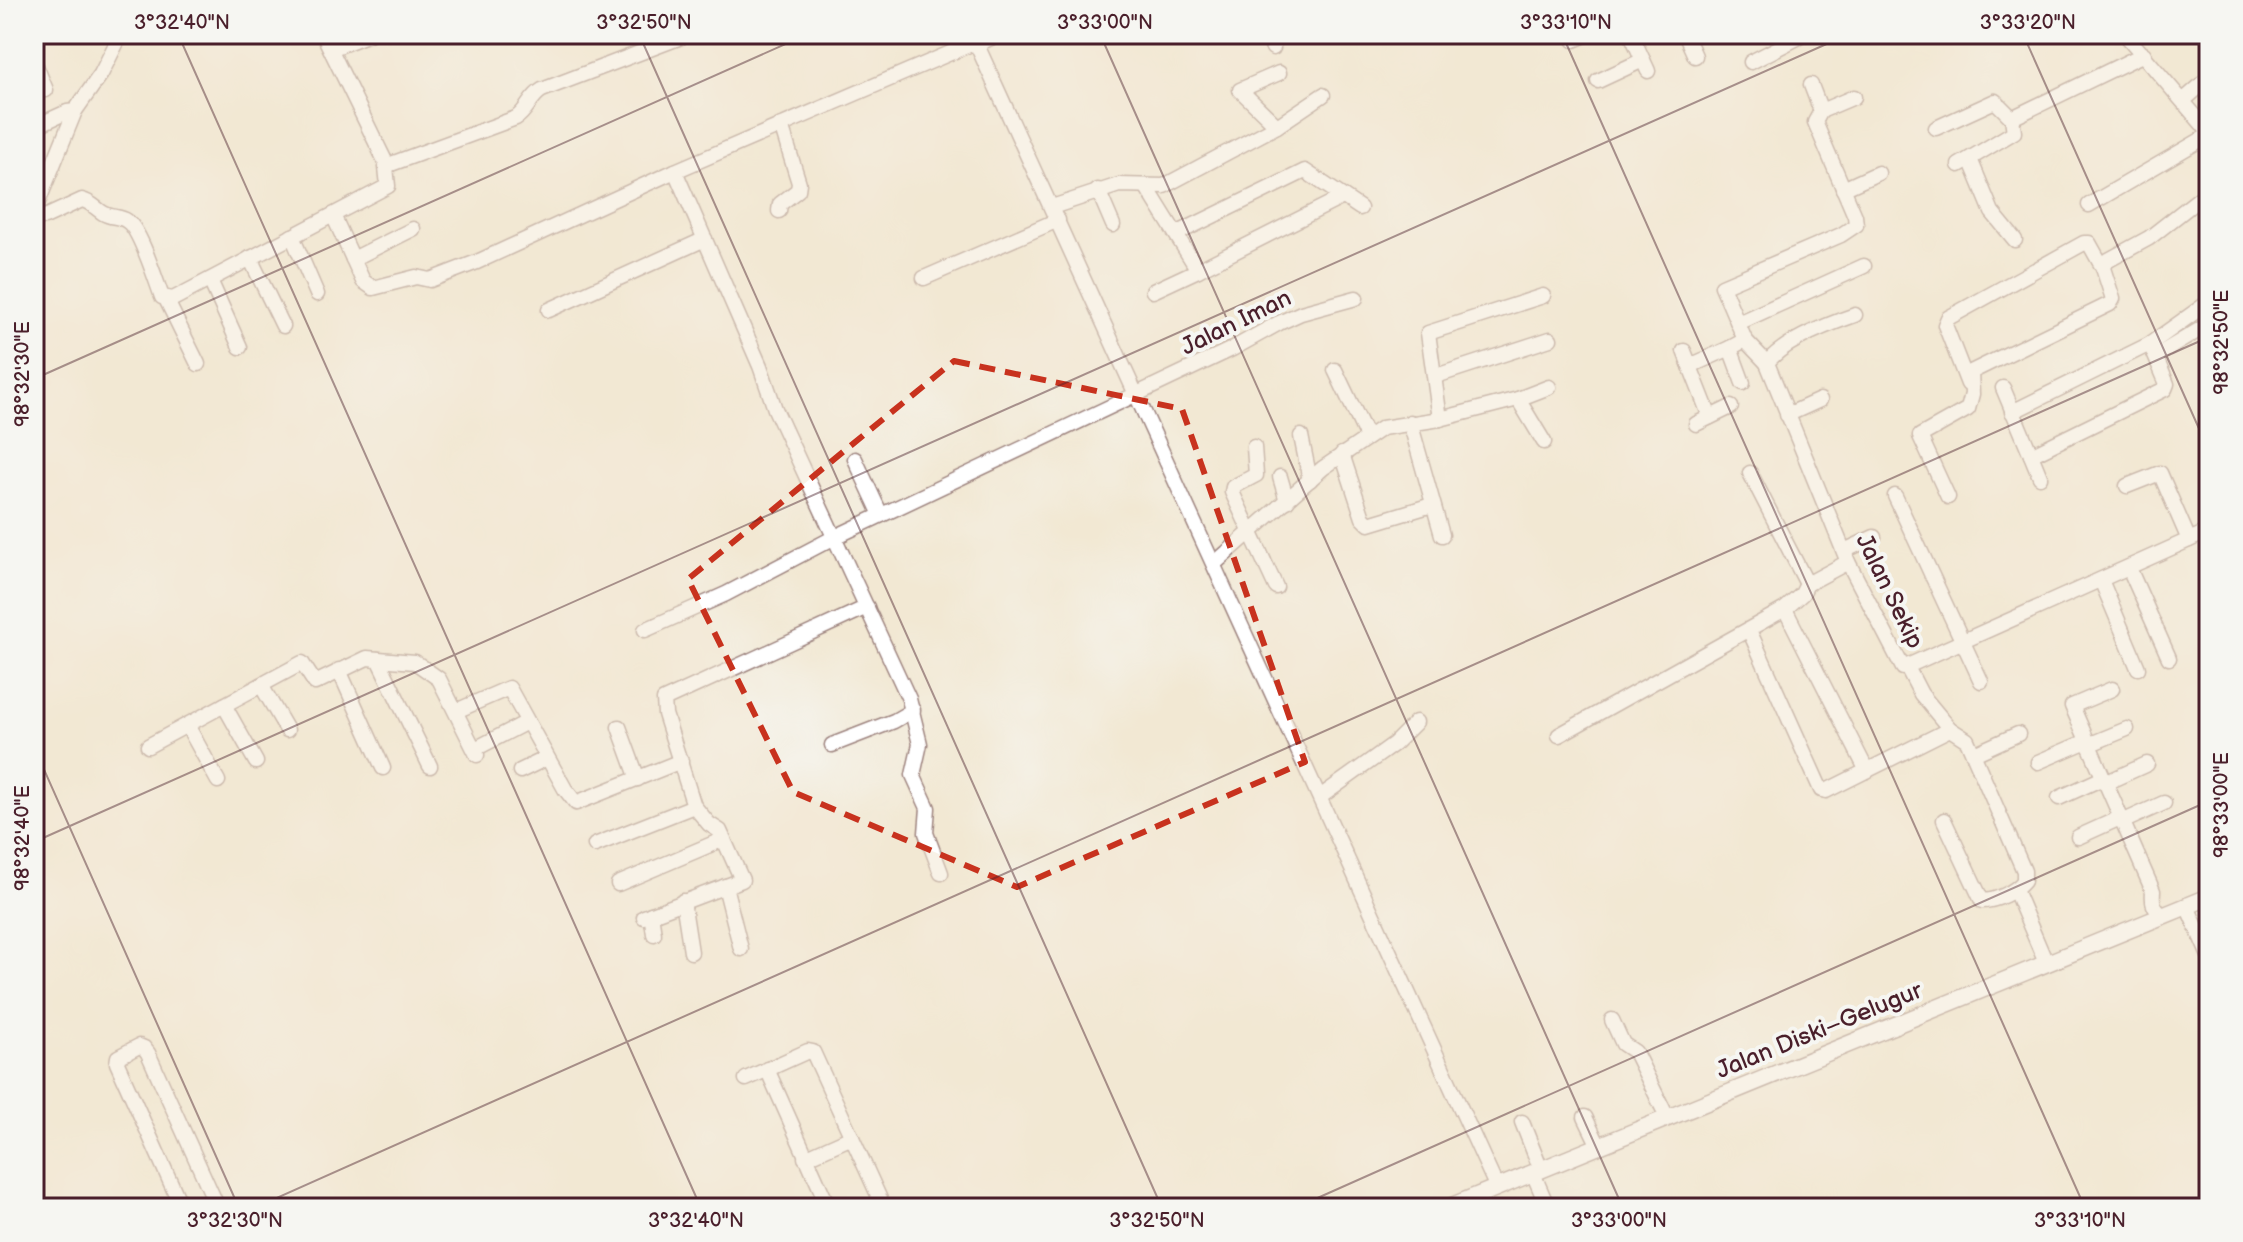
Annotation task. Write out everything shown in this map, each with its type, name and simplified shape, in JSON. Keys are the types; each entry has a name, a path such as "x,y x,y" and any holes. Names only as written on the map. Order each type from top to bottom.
{"main road":[{"name":"Jalan Diski–Gelugur","path":"1447,1208 2209,897"}],"street":[{"path":"121,34 101,74 75,111 34,214 45,217 82,200 111,217 126,220 133,227 162,297 166,299 198,364"},
{"path":"166,299 180,297 388,186 388,164 323,34"},
{"path":"331,49 369,34"},
{"path":"388,164 516,118 524,112 533,95 542,90 689,34"},
{"path":"333,215 363,281 373,288 416,277 430,280 573,220 675,171 975,40 1000,34"},
{"path":"1598,81 1645,66 1631,34"},
{"path":"1685,34 1695,56"},
{"path":"2089,205 2209,134 2184,100 2125,34"},
{"path":"1751,62 1799,35"},
{"path":"975,40 1497,1188"},
{"path":"2012,118 2144,54"},
{"path":"34,61 46,90"},
{"path":"1277,126 1240,90 1279,73"},
{"path":"2184,100 2209,78"},
{"path":"1811,85 1821,111"},
{"path":"924,278 1098,190 1119,185 1164,186 1277,126 1323,95"},
{"path":"1854,97 1821,111 1815,122 1835,151 1843,189 1855,216 1855,228 1722,286 1745,340 1767,363 1782,350 1821,327 1855,315"},
{"path":"1936,128 1995,101 2012,118 2014,132 1964,162 1992,212 2015,240"},
{"path":"34,127 75,111"},
{"path":"779,211 780,204 798,190 799,183 781,125"},
{"path":"34,173 51,168"},
{"path":"675,171 760,366 775,409 913,710 920,744 913,775 928,808 926,833 941,873"},
{"path":"1176,234 1305,171 1360,208"},
{"path":"1843,189 1878,173"},
{"path":"1146,186 1198,270"},
{"path":"1098,190 1113,225"},
{"path":"2103,268 2105,262 2149,238 2209,191"},
{"path":"1153,291 1343,197"},
{"path":"353,259 413,229"},
{"path":"292,236 317,294"},
{"path":"549,310 705,239"},
{"path":"1948,497 1920,436 1964,413 1970,406 1972,394 1969,374 1974,370 2110,304 2113,299 2103,268 2089,243 1948,318 1945,325 1972,394"},
{"path":"250,258 283,326"},
{"path":"1738,323 1864,266"},
{"path":"210,280 240,347"},
{"path":"1428,333 1543,296"},
{"name":"Jalan Iman","path":"645,630 726,594 833,538 1232,349 1279,323 1301,313 1356,298"},
{"path":"2153,350 2209,302"},
{"path":"1425,317 1440,419"},
{"path":"2012,412 2209,324"},
{"path":"1436,376 1550,339"},
{"path":"1690,366 1745,340"},
{"path":"1730,348 1743,383"},
{"path":"2031,455 2165,389 2167,384 2153,350"},
{"path":"1684,351 1703,420 1731,407"},
{"name":"Jalan Sekip","path":"1767,363 1846,557 1901,666 1907,667 2209,531"},
{"path":"1335,370 1367,437"},
{"path":"1214,564 1342,454 1382,428 1440,419 1518,399 1549,387 1526,415"},
{"path":"2003,388 2040,477"},
{"path":"1518,399 1544,442"},
{"path":"1787,415 1820,400"},
{"path":"1410,422 1442,535"},
{"path":"1301,436 1310,480"},
{"path":"1254,447 1256,475 1231,489 1276,587"},
{"path":"1342,454 1363,518 1369,524 1432,505"},
{"path":"855,459 881,515"},
{"path":"1750,473 1807,584"},
{"path":"2127,486 2160,473 2189,540"},
{"path":"1280,477 1287,501"},
{"path":"1895,496 1981,681"},
{"path":"1559,735 1785,609 1802,594 1807,584 1874,537"},
{"path":"2129,568 2169,658"},
{"path":"2101,580 2138,668"},
{"path":"654,934 647,915 742,880 724,839 694,806 665,714 664,700 867,607"},
{"path":"1785,609 1867,771"},
{"path":"1749,630 1821,790 1826,791 1950,729"},
{"path":"148,746 302,663 315,683 367,658 415,662 439,679 476,752 527,722"},
{"path":"378,659 430,766"},
{"path":"1907,667 1921,694 1950,729 1963,736 1974,754 2024,871 2024,881 2015,890 1987,902 1982,901 1944,820"},
{"path":"339,670 383,768"},
{"path":"261,685 287,730"},
{"path":"456,711 509,688 547,758 576,803 681,761"},
{"path":"2112,689 2072,706 2153,891 2152,901 2163,915"},
{"path":"224,705 256,762"},
{"path":"832,745 894,721 913,710"},
{"path":"1320,797 1394,744 1416,722"},
{"path":"187,725 218,781"},
{"path":"619,727 638,779"},
{"path":"2038,762 2127,729"},
{"path":"1974,754 2018,734"},
{"path":"520,771 547,758"},
{"path":"2059,798 2147,764"},
{"path":"2078,837 2164,803"},
{"path":"595,845 694,806"},
{"path":"618,884 724,839"},
{"path":"725,886 741,949"},
{"path":"2015,890 2046,963"},
{"path":"683,901 691,952"},
{"path":"2187,906 2209,956"},
{"path":"1612,1020 1623,1044 1635,1052 1667,1117"},
{"path":"182,1208 117,1063 118,1057 139,1046 148,1053 218,1208"},
{"path":"746,1079 812,1050 884,1208"},
{"path":"767,1069 829,1208"},
{"path":"1585,1117 1598,1144"},
{"path":"1522,1122 1548,1208"},
{"path":"805,1158 852,1137"}],"highlighted area":[{"path":"954,361 1182,409 1305,762 1017,887 793,792 688,579"}]}
